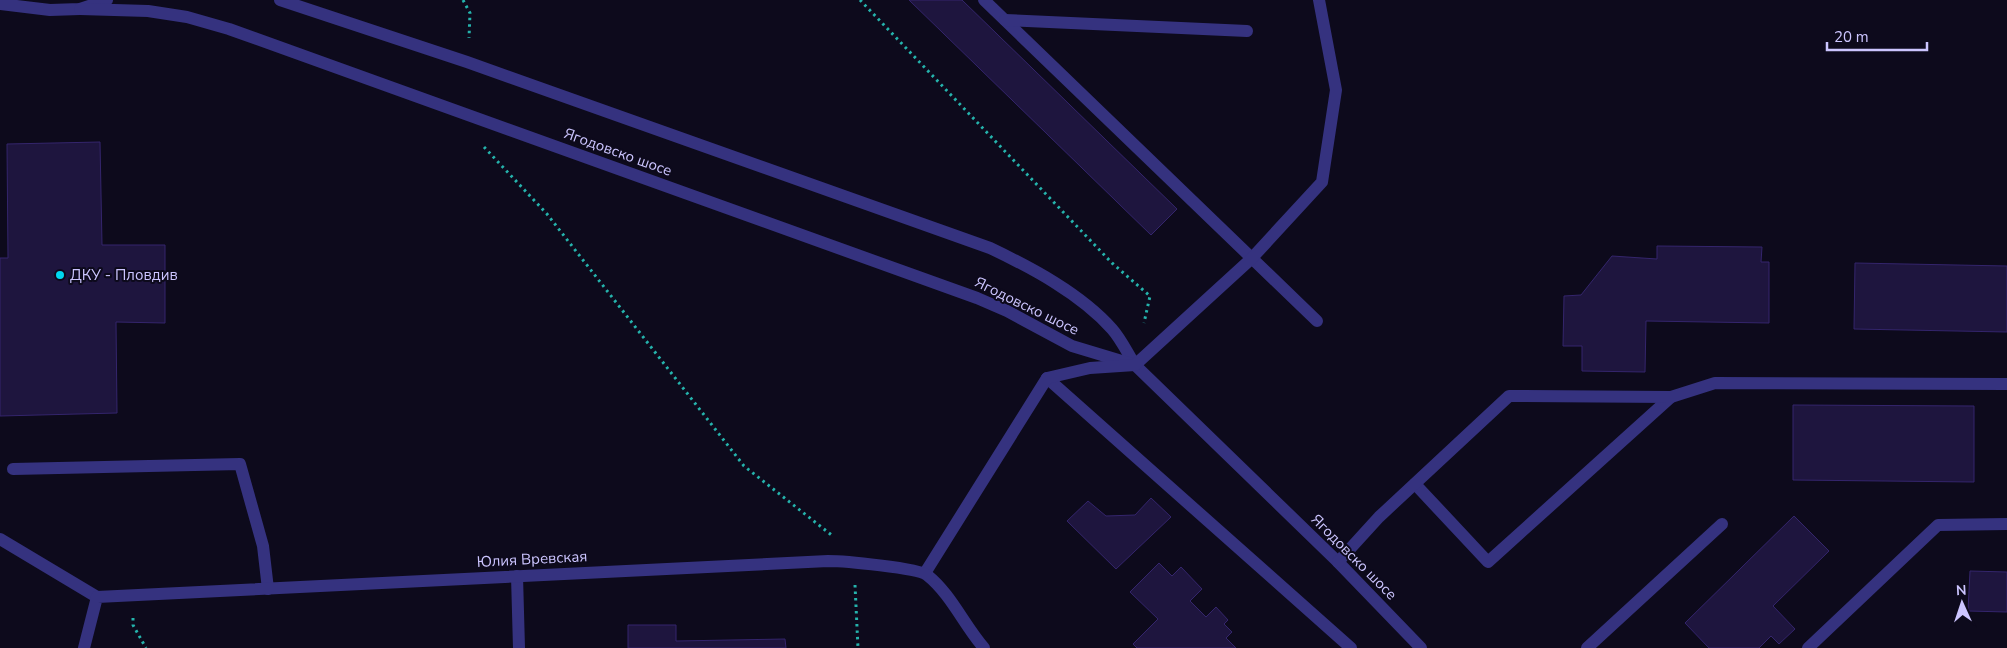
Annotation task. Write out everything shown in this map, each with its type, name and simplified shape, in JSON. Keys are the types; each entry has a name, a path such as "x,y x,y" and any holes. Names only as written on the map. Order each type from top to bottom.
{"street":[{"path":"0,4 50,10 80,9 106,0"},
{"name":"Ягодовско шосе","path":"280,0 467,62 990,248 1043,275 1091,309 1113,330 1134,365 1338,562 1421,648"},
{"path":"984,0 1317,321"},
{"path":"984,648 941,589 925,573 1047,378 1090,368 1134,365 1252,258 1322,182 1336,90 1319,0"},
{"name":"Ягодовско шосе","path":"80,9 148,11 187,17 229,29 976,298 1007,311 1072,346 1134,365"},
{"path":"1005,20 1247,31"},
{"path":"1047,378 1351,648"},
{"path":"1338,562 1379,517 1509,396 1671,396 1715,383 2007,384"},
{"path":"1415,484 1488,562 1671,396"},
{"path":"12,469 240,464 263,546 268,589"},
{"path":"1587,648 1722,524"},
{"path":"1808,648 1938,525 2007,524"},
{"path":"0,539 97,597 84,648"},
{"name":"Юлия Вревская","path":"97,597 828,561 854,562 925,573"},
{"path":"518,576 519,648"}],"path":[{"path":"463,0 470,13 467,62"},
{"path":"860,0 1112,263 1150,296 1134,365"},
{"path":"476,118 483,147 547,214 744,466 848,547 854,562 858,648"},
{"path":"132,595 134,625 146,648"}],"building":[{"path":"909,0 962,0 1177,209 1151,235"},
{"path":"100,142 102,245 165,245 165,323 116,322 117,413 0,416 0,258 8,258 7,144"},
{"path":"1657,246 1762,247 1761,262 1769,262 1769,323 1646,321 1645,372 1582,371 1582,346 1563,346 1564,296 1581,295 1612,256 1657,259"},
{"path":"1855,263 2007,266 2007,332 1854,329"},
{"path":"1793,405 1974,406 1974,482 1793,480"},
{"path":"1151,498 1171,517 1116,569 1067,521 1088,501 1106,516 1135,515"},
{"path":"1794,516 1829,551 1773,606 1795,629 1779,644 1771,636 1759,648 1709,648 1685,623"},
{"path":"1159,563 1172,576 1181,567 1202,589 1190,601 1206,617 1216,607 1228,620 1224,624 1232,632 1226,638 1236,648 1137,648 1133,644 1158,619 1130,592"},
{"path":"1970,571 2007,572 2007,612 1968,611"},
{"path":"628,625 676,625 676,641 785,639 786,648 628,648"}],"place":[{"name":"ДКУ - Пловдив","path":"60,275"}]}
